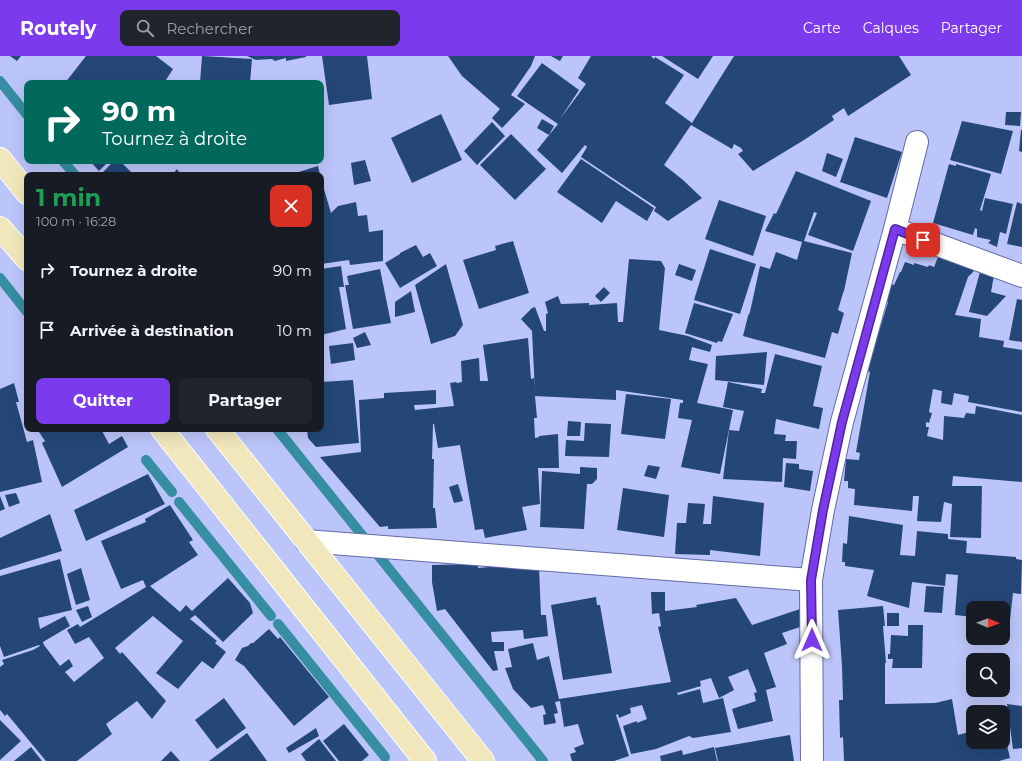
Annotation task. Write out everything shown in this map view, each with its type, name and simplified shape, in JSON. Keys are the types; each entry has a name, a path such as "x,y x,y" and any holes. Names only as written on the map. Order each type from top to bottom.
{"main road":[{"path":"0,159 24,189"},
{"path":"0,228 24,256"},
{"path":"164,432 424,761"},
{"path":"218,432 484,761"}],"street":[{"path":"812,761 811,580 823,510 842,422 895,229 917,142"},
{"path":"895,229 1022,276"},
{"path":"306,541 811,580"}],"building":[{"path":"10,56 21,56 17,61"},
{"path":"86,56 156,56 173,69 166,80 67,80"},
{"path":"202,56 252,59 250,80 200,80"},
{"path":"247,56 306,57 286,61 286,58 275,61 272,59 256,60"},
{"path":"322,56 367,56 372,99 329,105"},
{"path":"448,56 535,56 531,66 511,95 525,104 502,128 492,118 500,109 462,76"},
{"path":"551,56 563,56 560,61"},
{"path":"591,56 651,56 684,75 665,103 692,123 734,56 899,56 911,75 848,116 844,108 832,116 834,120 753,171 738,154 743,151 741,148 734,144 732,149 691,125 664,165 702,198 668,221 654,211 656,207 581,157 587,147 585,145 562,173 537,150 558,124 517,96 542,63 579,90 560,119 586,84 578,78"},
{"path":"662,56 713,56 698,79"},
{"path":"1006,112 1021,112 1020,126 1005,125"},
{"path":"441,114 462,160 412,183 391,138"},
{"path":"542,119 554,126 549,135 537,128"},
{"path":"962,121 1013,131 1001,174 950,160"},
{"path":"492,122 505,136 477,165 464,151"},
{"path":"1022,130 1022,152 1019,151"},
{"path":"511,134 546,169 515,200 480,165"},
{"path":"855,137 902,152 887,198 840,182"},
{"path":"827,153 843,159 836,177 822,171"},
{"path":"581,159 654,208 647,221 616,201 602,223 557,192"},
{"path":"365,160 371,181 354,185 351,163"},
{"path":"93,164 106,164 99,171"},
{"path":"111,164 123,164 131,172 103,172"},
{"path":"949,164 956,166 956,164 991,174 980,210 982,211 985,198 1013,204 1006,234 1000,232 997,247 988,243 991,240 977,237 977,229 975,228 973,235 933,223"},
{"path":"318,166 319,172 299,172"},
{"path":"796,171 871,201 853,251 808,235 817,213 814,212 804,241 852,253 844,291 838,310 844,313 838,334 832,332 825,358 743,336 760,266 770,269 776,252 797,260 802,242 765,231 774,213 776,214"},
{"path":"324,189 331,213 338,206 356,202 358,216 367,215 369,232 383,230 383,261 350,265 349,260 324,264"},
{"path":"719,200 766,216 753,256 705,239"},
{"path":"1017,202 1022,204 1022,247 1007,244"},
{"path":"513,241 529,293 479,309 463,260 496,250 495,246"},
{"path":"416,245 423,257 430,253 437,266 400,288 385,263"},
{"path":"710,249 756,264 740,314 694,300"},
{"path":"938,257 966,264 976,269 968,277 955,315 981,319 979,337 1004,341 1003,347 1022,350 1022,412 968,402 969,396 954,393 952,405 941,403 942,391 933,389 929,412 932,413 929,423 926,422 926,427 929,427 927,436 943,440 944,416 964,418 966,413 975,414 976,406 1022,415 1022,482 953,476 952,486 982,486 981,538 950,537 952,504 944,502 941,522 917,521 919,496 913,496 912,511 854,505 855,489 848,488 848,481 844,481 846,459 859,460 860,453 856,452 870,372 867,371 888,302 881,300 886,283 894,285 905,262 914,265 914,263 934,267"},
{"path":"629,259 661,261 665,268 659,330 688,336 712,345 710,352 692,347 689,360 708,364 697,403 733,410 720,474 681,467 692,420 678,418 680,403 683,403 683,400 616,390 616,400 535,396 537,418 534,418 535,438 539,436 558,434 559,468 538,468 540,504 522,507 527,530 485,538 483,529 475,530 460,445 438,448 434,424 432,459 434,459 433,508 435,508 437,528 388,529 388,526 380,527 320,457 361,452 359,400 384,398 384,393 436,390 436,404 414,405 415,410 454,406 450,383 462,382 461,361 479,358 480,381 488,381 483,345 528,338 531,379 534,378 535,393 532,331 521,319 535,307 544,331 546,331 546,314 548,313 545,302 558,296 561,304 589,303 589,305 617,303 618,322 623,322"},
{"path":"446,264 463,325 455,336 431,344 415,285"},
{"path":"679,264 696,270 692,281 675,275"},
{"path":"341,266 344,287 339,287 346,329 324,334 324,269"},
{"path":"380,269 391,323 353,329 345,285 349,285 347,276"},
{"path":"980,272 994,275 991,292 1006,296 987,316 969,312"},
{"path":"604,287 610,293 601,302 595,296"},
{"path":"411,291 415,312 395,317 395,302"},
{"path":"1017,299 1022,300 1022,342 1009,340"},
{"path":"694,303 733,314 722,342 718,341 717,343 685,333"},
{"path":"365,332 371,345 357,348 353,338"},
{"path":"353,343 355,360 331,364 329,346"},
{"path":"767,352 764,385 715,380 716,356"},
{"path":"775,354 822,366 813,406 823,408 819,429 776,419 774,434 786,435 785,441 797,441 796,459 783,458 782,482 723,479 729,430 739,431 744,411 723,407 728,382 762,389 761,393 765,393"},
{"path":"353,380 359,443 316,447 308,438 307,432 324,432 324,382"},
{"path":"14,383 19,402 16,402 24,432 27,442 33,440 42,482 0,492 0,389"},
{"path":"626,394 671,399 665,439 621,434"},
{"path":"568,421 581,422 580,436 567,436"},
{"path":"585,423 611,424 609,457 565,456 566,440 584,441"},
{"path":"39,432 103,432 109,444 122,436 128,447 62,487 42,443 45,441"},
{"path":"786,463 799,464 799,469 813,471 810,491 784,487"},
{"path":"648,465 660,467 656,479 644,476"},
{"path":"580,467 597,468 597,479 592,484 587,484 584,529 540,527 542,471 580,474"},
{"path":"148,474 165,504 86,541 74,510"},
{"path":"458,484 463,501 454,503 449,487"},
{"path":"623,488 669,495 664,537 617,530"},
{"path":"16,493 20,503 9,507 5,495"},
{"path":"0,496 5,509 0,511"},
{"path":"713,496 764,503 760,556 710,550 710,555 675,554 677,523 686,523 688,503 705,504 703,524 711,524"},
{"path":"170,505 193,540 189,542 198,555 150,586 180,612 186,605 192,611 228,578 250,603 253,613 223,642 195,615 190,619 217,641 215,643 226,652 213,669 202,661 178,689 156,673 183,641 153,616 115,648 120,654 122,652 166,701 152,719 137,701 106,724 112,734 77,761 46,761 7,714 5,716 0,710 0,667 4,664 2,660 33,650 40,646 39,645 4,657 0,646 0,576 60,559 72,610 38,618 40,629 65,616 70,626 43,642 60,666 69,659 73,666 65,672 74,682 104,658 89,637 75,644 67,630 78,624 80,627 146,587 143,580 121,589 101,541 146,522 145,519"},
{"path":"50,514 62,551 0,570 0,538"},
{"path":"849,516 903,525 900,555 915,556 917,531 948,534 948,539 967,541 966,553 1016,557 1016,559 1022,560 1021,594 1013,593 1010,620 1010,601 966,601 966,616 955,615 958,575 946,574 945,586 912,582 909,608 867,596 874,570 845,566 845,562 842,562 843,543 847,544"},
{"path":"478,564 478,568 512,565 512,569 539,567 541,615 546,615 548,636 524,639 523,630 491,632 492,642 504,642 504,651 494,651 498,670 493,671 445,609 437,611 432,582 432,565"},
{"path":"81,568 90,600 76,605 67,574"},
{"path":"926,586 944,587 942,613 924,612"},
{"path":"651,592 665,592 665,611 697,607 696,605 736,598 752,625 803,608 806,625 782,633 787,644 764,653 776,687 766,690 773,721 738,729 732,709 756,701 754,693 757,692 748,669 728,677 734,690 719,698 711,678 700,681 701,686 677,693 678,695 700,689 703,703 723,698 731,732 693,738 689,736 656,749 631,754 623,726 647,719 642,705 630,708 631,713 619,718 618,714 616,715 629,756 614,761 572,761 570,754 576,752 574,748 584,744 578,724 564,727 560,701 555,702 558,713 554,714 556,723 544,725 543,715 546,714 543,705 531,708 513,689 505,668 512,667 508,649 533,643 537,660 549,656 559,699 671,682 658,627 661,626 659,613 652,614"},
{"path":"596,597 597,605 600,605 612,673 563,680 551,605"},
{"path":"88,606 92,617 82,622 76,610"},
{"path":"883,606 886,663 885,704 935,703 952,699 958,735 966,733 966,749 1008,749 1010,758 999,761 844,761 843,737 840,738 839,700 843,700 838,610"},
{"path":"887,613 899,613 899,626 887,626"},
{"path":"908,625 923,625 922,668 892,668 893,659 888,659 888,654 890,654 891,635 908,636"},
{"path":"269,629 278,639 280,637 329,697 294,726 244,666 235,660 242,648 253,643"},
{"path":"224,698 246,728 217,749 195,720"},
{"path":"1007,704 1022,706 1022,748 1013,749 1010,726 1010,705"},
{"path":"0,720 21,741 0,760"},
{"path":"344,724 369,755 362,761 339,761 323,741"},
{"path":"316,728 319,736 289,753 286,748"},
{"path":"247,733 267,761 209,761"},
{"path":"790,735 794,761 718,761 715,748"},
{"path":"319,739 336,761 306,761 301,754"},
{"path":"31,747 42,761 14,761"},
{"path":"714,747 717,761 661,761 660,756 682,750 683,755"},
{"path":"171,751 180,761 161,761"}],"waterway":[{"path":"0,81 24,111"},
{"path":"66,164 72,172"},
{"path":"0,278 24,308"},
{"path":"279,432 543,761"},
{"path":"146,460 172,492"},
{"path":"179,502 271,616"},
{"path":"278,624 385,757"}],"route":[{"path":"812,640 811,580 823,510 842,422 895,229 923,240"}]}
